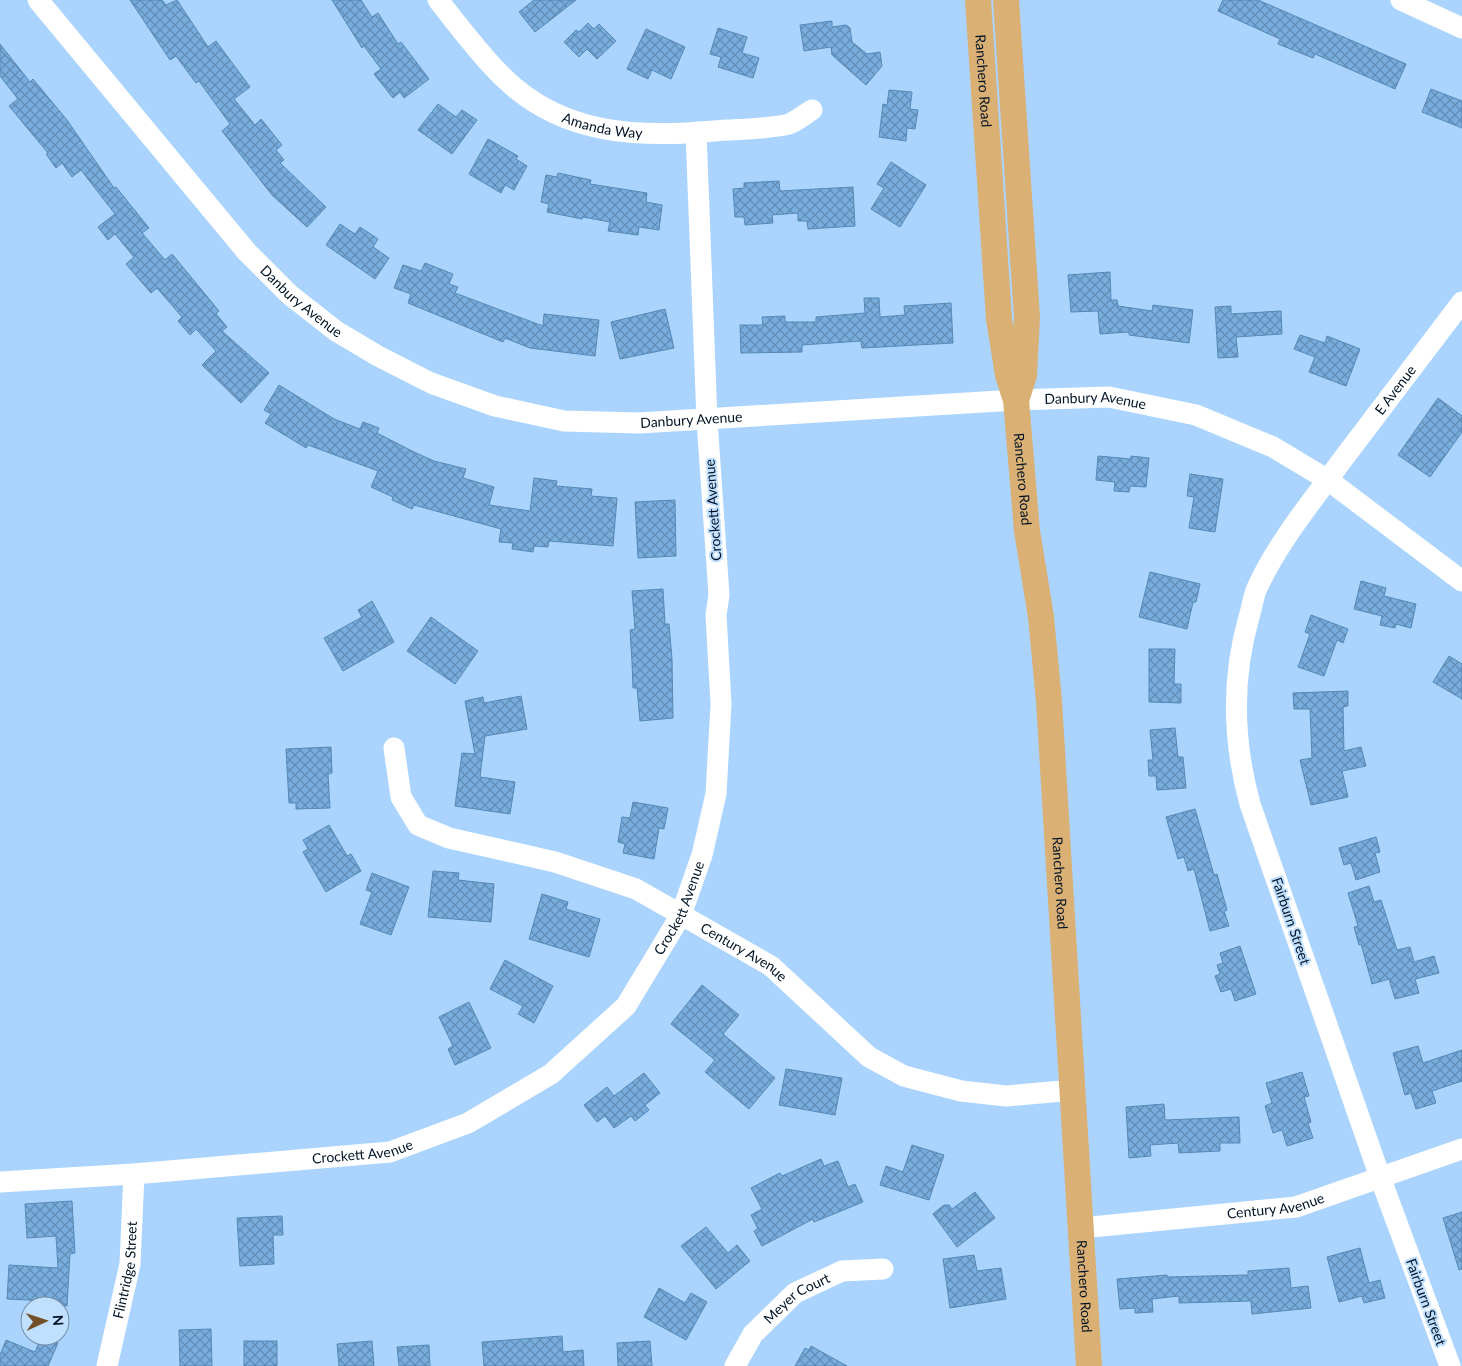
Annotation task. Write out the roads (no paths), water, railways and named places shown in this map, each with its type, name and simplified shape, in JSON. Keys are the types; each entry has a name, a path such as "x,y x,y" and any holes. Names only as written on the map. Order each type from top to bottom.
{"main road":[{"name":"Ranchero Road","path":"978,0 999,319 1008,375 1016,400 1027,531 1041,617 1049,702 1074,1090 1089,1366"},
{"name":"Ranchero Road","path":"1006,0 1027,317 1024,375 1016,400"}],"street":[{"name":"Danbury Avenue","path":"38,0 246,251 290,295 336,331 378,356 431,383 495,406 564,420 638,423 1016,400 1109,397 1196,415 1272,447 1328,480 1462,581"},
{"name":"Amanda Way","path":"438,0 503,77 517,90 548,109 592,128 644,134 696,132 790,124 812,110"},
{"path":"1401,0 1462,28"},
{"name":"Crockett Avenue","path":"0,1182 134,1174 390,1152 468,1123 551,1074 626,1006 681,915 710,825 716,794 721,704 716,615 719,595 708,420 696,132"},
{"name":"E Avenue","path":"1328,480 1462,302"},
{"name":"Fairburn Street","path":"1328,480 1278,551 1257,590 1238,666 1237,738 1241,771 1250,804 1380,1177 1450,1366"},
{"name":"Century Avenue","path":"394,748 401,797 418,825 449,838 556,862 627,886 771,966 870,1057 904,1076 961,1091 1006,1096 1074,1090"},
{"name":"Century Avenue","path":"1081,1228 1296,1207 1462,1149"},
{"name":"Flintridge Street","path":"107,1366 130,1264 134,1174"},
{"name":"Meyer Court","path":"735,1366 753,1334 795,1294 842,1271 883,1269"}]}
